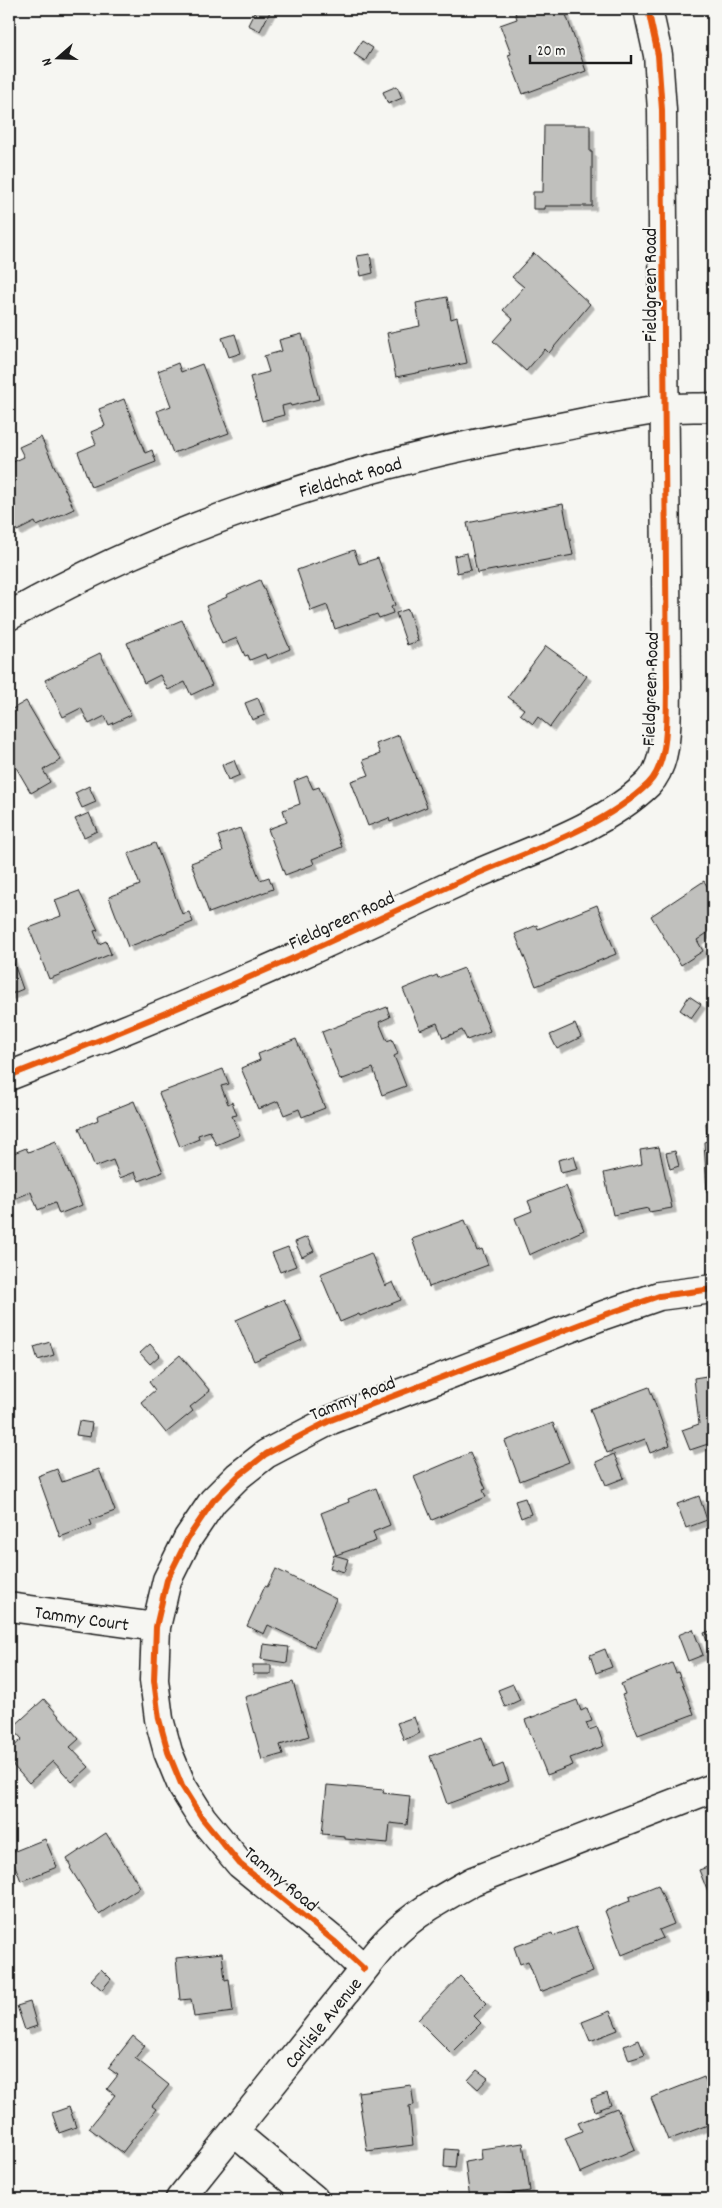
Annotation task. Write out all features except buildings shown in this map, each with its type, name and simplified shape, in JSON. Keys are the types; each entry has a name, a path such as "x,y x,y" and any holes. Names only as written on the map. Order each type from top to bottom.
{"street":[{"name":"Fieldgreen Road","path":"9,1076 300,955 467,878 566,836 608,814 649,783 657,770 666,740 662,110 658,55 648,9"},
{"name":"Fieldchat Road","path":"9,616 62,586 170,537 265,501 354,473 466,444 665,409 713,407"},
{"name":"Tammy Road","path":"364,1969 334,1940 240,1864 202,1818 182,1786 168,1752 159,1719 154,1680 156,1627 167,1580 188,1538 213,1501 238,1476 266,1454 331,1420 548,1335 659,1296 713,1289"},
{"name":"Tammy Court","path":"9,1607 156,1627"},
{"name":"Carlisle Avenue","path":"180,2199 364,1969 390,1938 413,1919 473,1881 713,1788"},
{"path":"234,2132 314,2199"}],"cycle path":[{"path":"9,1076 228,987 465,879 561,839 608,814 629,800 648,784 655,775 660,764 665,738 667,687 662,110 658,55 648,9"},
{"path":"364,1969 334,1941 240,1864 202,1818 182,1786 168,1752 159,1719 154,1680 156,1627 167,1580 188,1538 213,1501 238,1476 266,1454 331,1420 604,1315 659,1296 713,1289"}]}
